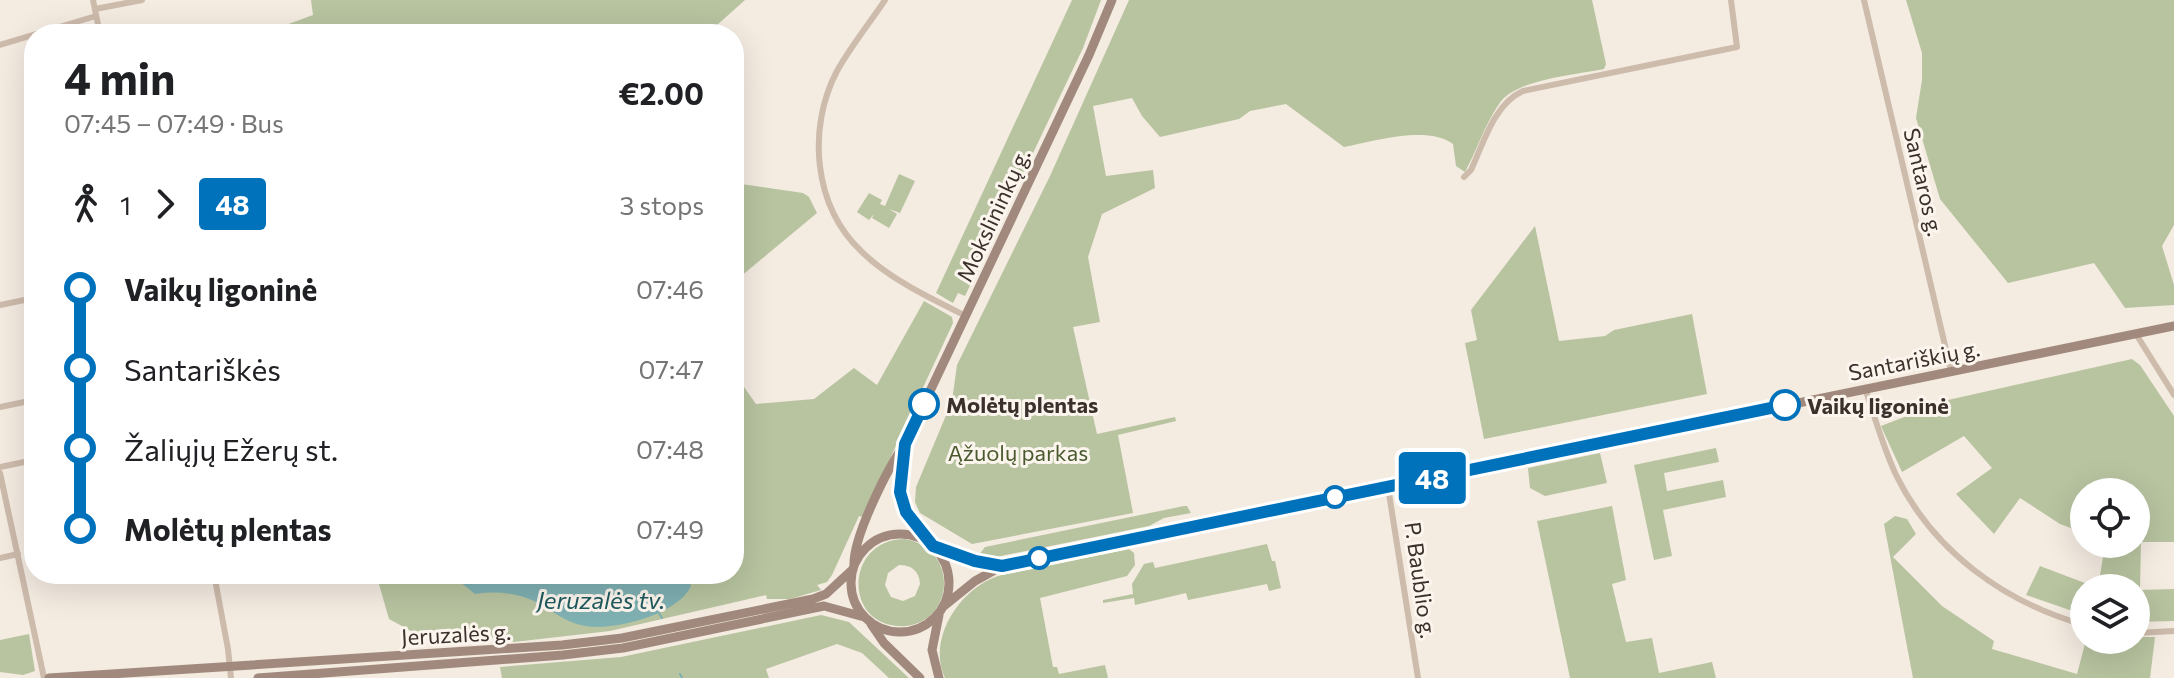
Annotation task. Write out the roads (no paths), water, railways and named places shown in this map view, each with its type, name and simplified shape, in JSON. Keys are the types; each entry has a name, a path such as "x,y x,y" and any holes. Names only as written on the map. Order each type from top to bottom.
{"main road":[{"name":"Mokslininkų g.","path":"853,568 857,540 966,316 1112,0"},
{"name":"Santariškių g.","path":"941,610 975,581 1002,566 2174,326"},
{"name":"Mokslininkų g.","path":"905,444 900,482 902,501 912,521 931,544"},
{"path":"920,678 884,643 858,609 851,590 853,568 866,547 885,536 907,534 931,544 946,564 949,586 932,650 939,678"},
{"name":"Santariškių g.","path":"931,544 975,561 1002,566"},
{"name":"Jeruzalės g.","path":"46,678 562,645 622,638 813,599 826,594 853,568"},
{"name":"Jeruzalės g.","path":"258,678 608,650 824,606 866,619"},
{"path":"866,619 889,631 900,632 922,627 941,610"}],"street":[{"path":"93,0 98,24"},
{"path":"62,24 142,0"},
{"path":"885,0 837,71 827,96 821,114 818,146 823,183 842,228 860,251 885,271 966,316"},
{"path":"1464,177 1471,170 1501,106 1512,96 1523,91 1737,47 1731,0"},
{"name":"Santaros g.","path":"1864,0 1951,371"},
{"path":"0,45 24,37"},
{"path":"0,305 24,300"},
{"path":"2136,334 2174,395"},
{"path":"1865,388 1875,424 1898,478 1940,539 1971,569 2000,589 2070,620"},
{"path":"0,407 24,402"},
{"path":"0,467 24,462"},
{"path":"0,473 24,581"},
{"name":"P. Baublio g.","path":"1388,487 1418,678"},
{"path":"0,558 18,554"},
{"path":"25,584 46,678"},
{"path":"216,584 231,678"},
{"path":"2150,632 2174,631"}],"water":[{"name":"Jeruzalės tv.","path":"462,584 691,586 684,596 660,612 628,623 598,627 570,622 521,596 475,594"}],"waterway":[{"path":"659,613 662,618"},
{"path":"680,674 682,678"}],"place":[{"name":"Molėtų plentas","path":"924,404"},
{"name":"Vaikų ligoninė","path":"1785,405"}],"park label":[{"name":"Ąžuolų parkas","path":"1018,452"}]}
